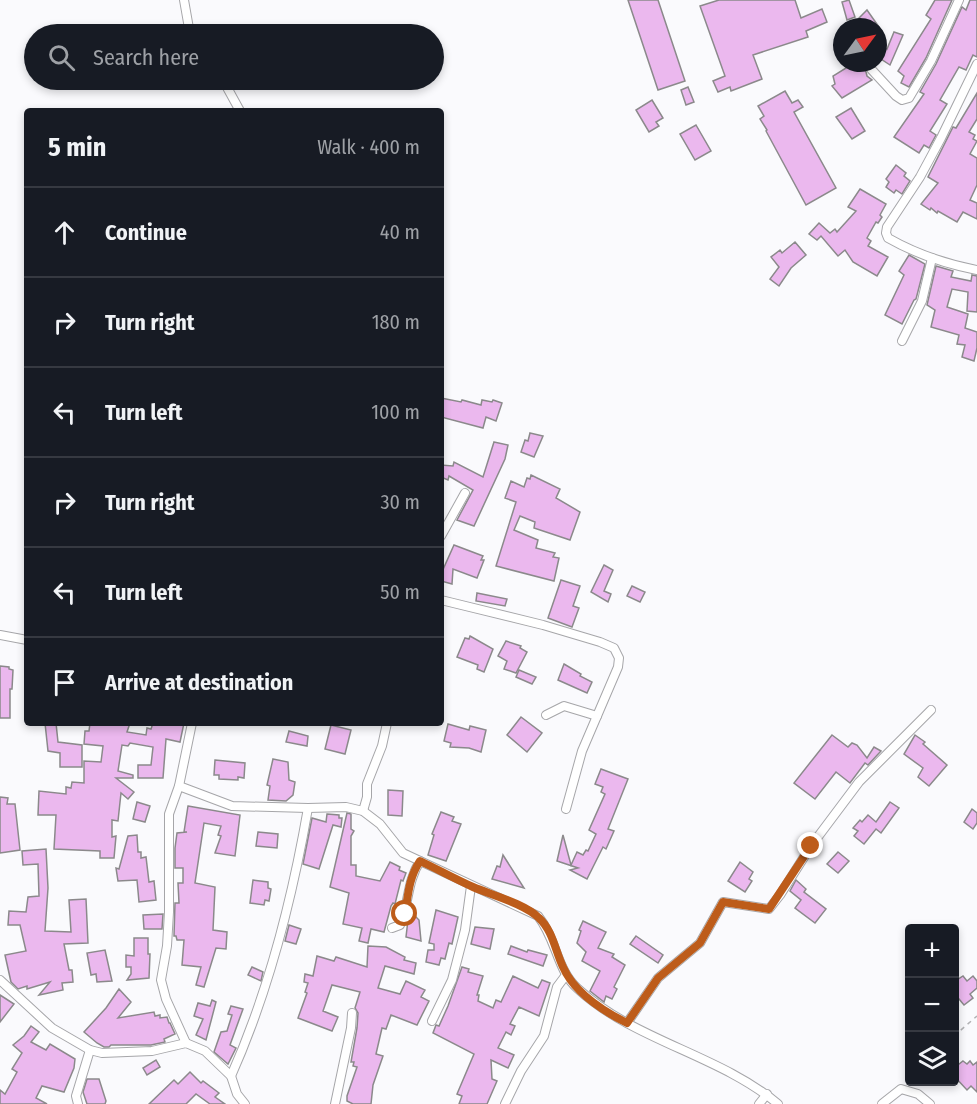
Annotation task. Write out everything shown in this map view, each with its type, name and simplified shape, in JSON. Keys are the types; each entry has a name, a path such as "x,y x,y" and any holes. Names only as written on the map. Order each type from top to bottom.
{"street":[{"path":"184,0 188,24"},
{"path":"874,72 896,96 902,100 909,98 930,61 959,0"},
{"path":"977,64 942,138 886,230 888,238 914,252 977,270"},
{"path":"228,90 238,108"},
{"path":"902,341 922,301 932,258"},
{"path":"444,531 465,493"},
{"path":"444,601 543,625 614,648 619,658 618,668 582,751 566,810"},
{"path":"0,635 24,639"},
{"path":"546,715 564,706 597,716"},
{"path":"627,1023 658,978 700,943 723,902 769,909 811,846 860,782 931,710"},
{"path":"186,1043 166,999 161,980 167,946 169,912 170,814 179,786 191,726"},
{"path":"363,811 367,798 367,784 382,746 386,726"},
{"path":"179,786 232,806 346,807 363,811 380,825 403,853 538,916 547,928 566,975 575,987 614,1016 694,1054 767,1094 778,1104"},
{"path":"231,1076 246,1041 283,927 308,808"},
{"path":"392,928 400,925 405,914 413,871 420,861"},
{"path":"432,1021 452,980 465,930 471,886"},
{"path":"505,1104 521,1071 544,1036 557,987 566,975"},
{"path":"0,980 52,1028 90,1050 102,1053 152,1051 186,1043 204,1051 231,1076 237,1094 244,1104"},
{"path":"335,1104 352,1013"},
{"path":"78,1104 76,1096 90,1050"},
{"path":"882,1104 901,1089 918,1094 930,1104"},
{"path":"759,1104 767,1094"}],"path":[{"path":"959,1032 977,1016"}],"building":[{"path":"628,0 658,0 685,81 658,90"},
{"path":"719,0 795,0 801,18 822,9 827,22 806,31 808,37 753,55 762,79 731,91 730,87 718,92 713,81 725,76 700,6"},
{"path":"849,0 855,17 846,18 842,2"},
{"path":"935,0 952,0 926,58 909,87 901,83 904,76 898,71 931,19 926,15"},
{"path":"970,0 977,0 977,57 973,55 966,70 959,67 940,100 947,104 930,131 936,135 929,148 924,145 919,153 894,137 924,94 920,92 936,64 962,7 966,10"},
{"path":"867,10 873,18 859,18"},
{"path":"894,32 903,35 890,65 887,63 887,49"},
{"path":"839,72 866,72 872,80 842,98 832,86 835,84 833,76"},
{"path":"688,87 694,102 686,105 681,90"},
{"path":"785,91 792,103 798,100 803,107 794,112 836,188 806,205 760,119 764,116 758,106"},
{"path":"977,93 977,119 969,132 975,135 973,139 977,141 970,154 977,158 977,185 970,200 977,203 977,219 963,212 957,222 921,204 938,183 928,177 953,127 956,128"},
{"path":"652,100 663,118 656,122 659,126 649,132 636,110"},
{"path":"851,108 865,131 852,139 836,117"},
{"path":"696,125 711,151 695,160 680,134"},
{"path":"896,165 906,173 904,176 910,181 902,194 896,190 894,193 886,187 889,182 886,179"},
{"path":"860,189 886,204 880,215 882,217 878,223 876,222 867,238 871,241 868,246 888,257 877,276 853,262 845,250 838,256 821,236 817,240 809,234 819,223 830,233 835,229 837,232 856,211 848,207"},
{"path":"795,242 806,255 791,268 779,286 770,279 779,267 771,257 780,250 782,253"},
{"path":"909,255 925,264 916,299 902,324 885,315 904,275 899,271"},
{"path":"936,266 953,271 951,277 971,281 972,275 977,276 977,312 967,311 968,292 952,289 947,307 968,314 965,328 977,332 974,361 962,357 965,345 957,344 959,335 931,327 935,310 927,305"},
{"path":"444,399 481,405 482,400 502,403 496,421 486,417 483,428 444,418"},
{"path":"530,433 543,436 534,457 521,452"},
{"path":"494,442 508,445 505,459 474,526 457,520 473,490 449,476 448,480 444,478 444,465 453,466 454,462 483,477"},
{"path":"531,475 560,489 556,498 580,512 570,540 534,528 535,522 520,516 514,530 538,540 536,548 555,553 553,557 559,558 554,581 496,566 516,502 505,498 511,481 524,487 527,478 530,479"},
{"path":"454,545 483,556 481,560 484,560 477,578 453,569 452,584 444,582 444,567"},
{"path":"604,565 613,570 604,591 611,594 608,602 591,592"},
{"path":"561,580 580,586 573,606 579,608 572,627 548,618"},
{"path":"632,586 645,592 640,602 627,596"},
{"path":"477,593 507,599 505,606 476,601"},
{"path":"470,636 493,649 484,672 477,669 478,665 457,657 465,638 469,639"},
{"path":"506,641 521,646 520,648 527,652 516,673 504,669 507,661 498,656"},
{"path":"564,664 592,682 587,693 558,680"},
{"path":"0,666 13,670 12,689 10,689 10,718 0,718"},
{"path":"519,670 536,677 532,684 516,677"},
{"path":"521,717 542,733 527,752 507,735"},
{"path":"448,724 469,730 470,726 486,730 481,752 469,748 450,747 451,743 444,741"},
{"path":"45,726 56,726 58,742 82,745 82,767 60,767 60,753 48,751"},
{"path":"90,726 129,726 127,732 146,735 147,728 151,729 152,726 183,726 180,742 166,739 163,778 138,778 138,765 151,765 153,747 130,743 128,746 122,745 118,771 133,775 133,778 116,778 134,792 128,799 121,793 118,821 112,820 112,837 116,836 114,858 100,858 100,851 54,849 56,815 38,815 39,791 66,794 66,787 71,788 72,782 84,783 84,761 101,762 103,746 84,744 85,731 89,731"},
{"path":"331,726 351,730 345,754 325,749"},
{"path":"289,731 308,736 307,746 286,742"},
{"path":"832,735 848,747 852,743 857,745 867,758 874,747 881,751 868,765 865,763 850,783 836,772 815,799 794,783"},
{"path":"915,735 947,765 929,786 918,777 923,768 904,754"},
{"path":"273,759 288,762 289,780 295,782 293,795 286,801 268,800 270,786 267,785"},
{"path":"215,760 245,763 244,778 219,779 219,775 214,775"},
{"path":"601,769 628,779 608,829 614,831 606,849 603,847 587,879 570,870 578,868 557,861 563,835 571,865 577,852 583,855 586,850 588,851 596,834 589,830 605,794 601,792 603,787 595,784"},
{"path":"388,790 403,791 402,816 388,815"},
{"path":"0,797 8,798 7,804 15,804 20,850 0,853"},
{"path":"137,802 150,806 145,822 133,819"},
{"path":"890,802 899,808 881,833 876,829 864,844 854,836 858,831 853,828 860,820 862,822 868,815 876,822"},
{"path":"188,806 240,815 235,856 215,853 221,836 218,835 221,826 204,823 195,883 215,887 213,930 227,932 226,949 216,948 204,987 196,985 201,967 182,965 184,940 177,940 174,936 175,903 179,903 178,883 183,883 183,868 175,868 175,848 177,833 187,832 184,832"},
{"path":"972,809 977,813 977,823 973,829 964,822"},
{"path":"441,812 454,817 452,821 461,824 446,861 428,855 434,835 432,834"},
{"path":"347,813 351,814 351,829 354,831 351,836 351,865 356,865 356,876 380,881 390,862 406,873 403,881 401,880 395,904 391,906 384,932 371,929 368,943 359,941 362,928 343,924 349,893 330,887"},
{"path":"327,814 339,815 339,818 342,818 341,827 333,825 319,869 303,864 312,818 326,822"},
{"path":"258,832 278,834 277,848 256,846"},
{"path":"137,835 138,852 141,852 141,858 146,857 149,882 154,881 156,900 139,902 137,880 118,881 116,868 119,869 128,836"},
{"path":"46,849 48,888 45,931 71,932 69,900 86,899 88,943 64,944 73,982 62,983 63,990 39,995 50,982 27,989 27,986 18,989 11,982 5,955 26,951 20,925 8,925 9,911 26,912 28,897 39,896 38,864 23,865 22,851"},
{"path":"838,852 849,861 838,873 827,864"},
{"path":"503,855 524,888 492,879 497,866 500,867"},
{"path":"740,862 753,872 749,879 752,881 745,892 728,881"},
{"path":"253,880 268,882 268,888 271,889 269,901 265,900 264,905 250,903"},
{"path":"796,880 806,889 804,892 826,909 815,923 795,908 801,900 790,891"},
{"path":"436,910 458,917 452,944 449,943 445,959 441,958 439,965 426,962 428,950 434,950 434,944 429,943"},
{"path":"163,914 162,929 144,929 143,915"},
{"path":"415,916 419,920 421,941 406,937 408,920"},
{"path":"583,921 606,932 598,948 614,954 612,957 625,965 614,987 617,989 612,999 606,996 604,1002 590,991 600,971 582,961 586,952 577,943"},
{"path":"289,925 301,929 296,944 285,941"},
{"path":"475,927 494,929 490,949 471,944"},
{"path":"636,936 663,955 658,963 630,944"},
{"path":"134,938 148,938 149,978 127,980 131,974 131,967 126,967 126,955 134,956"},
{"path":"368,946 386,947 405,957 404,960 416,963 414,974 385,966 378,988 400,994 406,981 425,990 421,997 429,1001 417,1025 391,1015 386,1029 382,1028 376,1054 383,1056 373,1085 371,1104 353,1104 347,1101 347,1096 357,1067 353,1066 354,1062 351,1062 357,1028 358,1013 355,1008 360,992 332,985 323,1011 338,1017 332,1031 298,1018 307,993 305,992 308,983 304,982 305,974 313,976 317,956 334,961 336,957 367,967"},
{"path":"511,946 527,952 528,950 547,955 543,966 508,954"},
{"path":"105,950 112,981 97,982 96,974 91,975 87,953"},
{"path":"252,967 263,972 261,981 248,975"},
{"path":"462,967 469,969 468,972 483,976 477,995 479,995 478,1001 493,1008 496,1000 501,1002 513,976 538,988 542,980 550,983 539,1016 519,1007 510,1024 515,1026 511,1035 506,1032 498,1048 514,1055 508,1068 491,1060 492,1079 497,1081 487,1104 459,1104 462,1096 457,1094 474,1054 433,1033 436,1025 439,1026 448,1006"},
{"path":"963,976 967,981 973,976 977,981 977,988 970,994 973,998 964,1005 959,999 959,979"},
{"path":"119,989 131,1002 118,1018 154,1012 155,1016 160,1015 160,1018 167,1017 175,1034 164,1039 165,1042 151,1045 104,1047 97,1043 84,1032 106,1008"},
{"path":"0,995 14,1004 0,1022"},
{"path":"212,1000 216,1002 206,1040 196,1035 203,1019 194,1016 198,1003 210,1006"},
{"path":"231,1006 243,1009 230,1045 236,1048 228,1064 214,1052 221,1032 227,1031 232,1015 228,1014"},
{"path":"31,1026 39,1032 31,1042 46,1050 50,1044 75,1059 74,1068 64,1092 42,1086 36,1098 47,1104 0,1104 0,1090 5,1094 17,1072 12,1069 22,1053 13,1045"},
{"path":"156,1060 160,1067 147,1075 143,1068"},
{"path":"963,1061 967,1064 970,1061 973,1065 977,1062 977,1092 971,1086 967,1090 959,1081 959,1064"},
{"path":"190,1072 201,1083 203,1081 219,1093 215,1097 225,1104 210,1104 196,1094 186,1104 149,1104 174,1080 178,1084"},
{"path":"87,1079 99,1079 105,1104 87,1104 83,1092"}],"route":[{"path":"405,914 413,871 420,861 527,910 538,916 547,928 566,975 575,987 627,1023 658,978 700,943 723,902 769,909 811,846"}]}
